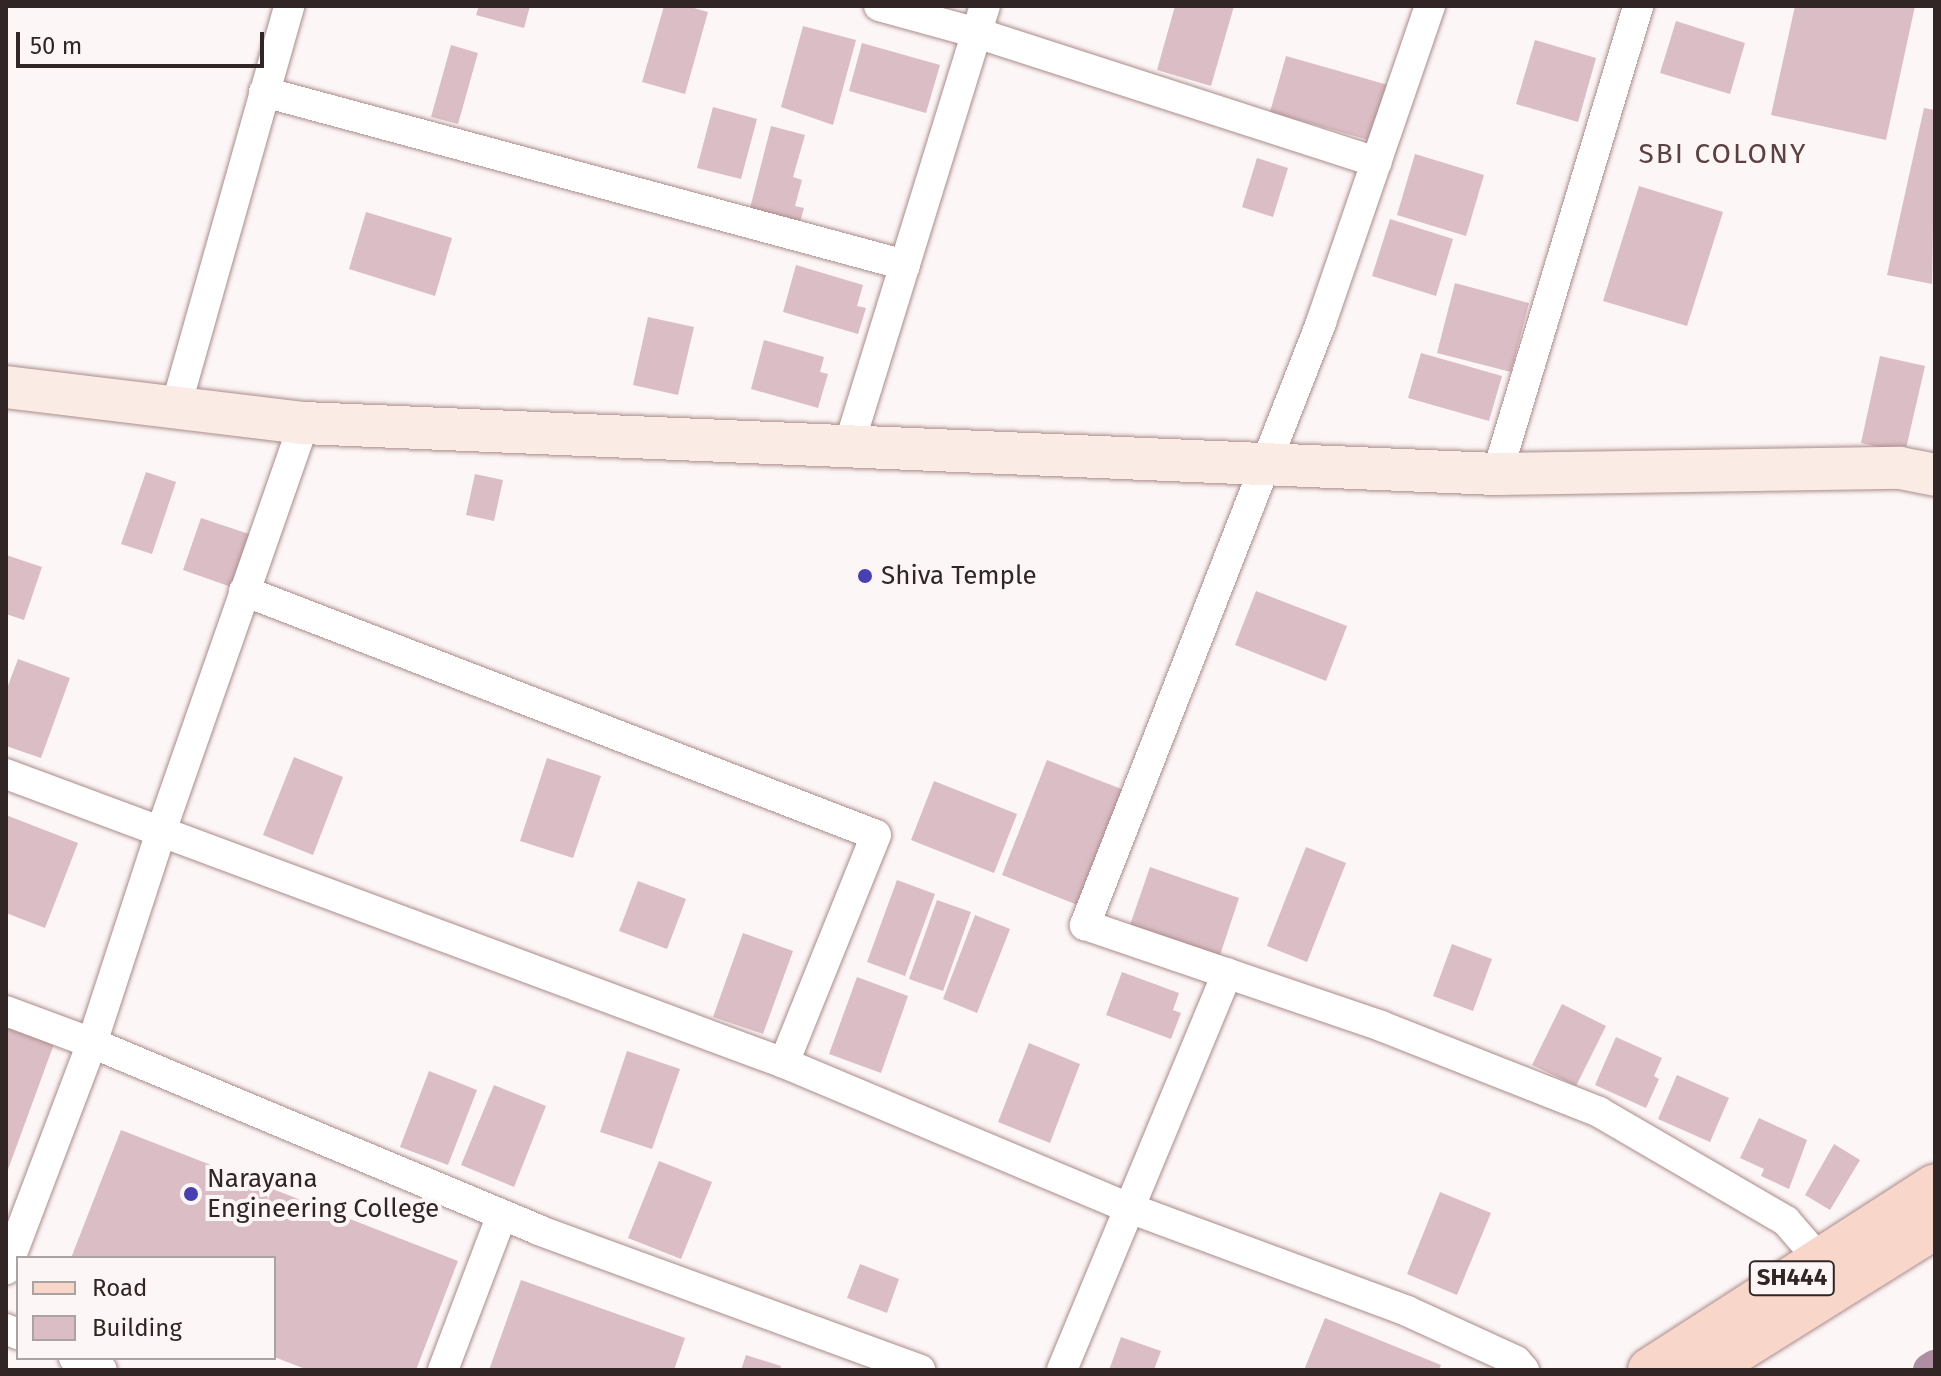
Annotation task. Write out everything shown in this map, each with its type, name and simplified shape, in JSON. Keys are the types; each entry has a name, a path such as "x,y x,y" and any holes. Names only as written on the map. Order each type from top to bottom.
{"main road":[{"name":"SH444","path":"1706,1370 1831,1273 1935,1186"},
{"name":"SH444","path":"1650,1370 1831,1273 1935,1227"}],"street":[{"path":"175,410 289,6"},
{"path":"879,6 981,20 1377,162"},
{"path":"1430,6 1321,323 1085,925 1381,1026 1599,1112 1786,1221 1831,1273"},
{"path":"1497,474 1638,6"},
{"path":"849,445 981,20"},
{"path":"264,92 905,265"},
{"path":"6,387 175,410 304,423 1497,474 1900,468 1935,475"},
{"path":"6,1269 92,1043 161,832 304,423"},
{"path":"244,591 876,835 784,1063"},
{"path":"6,774 784,1063 1129,1208 1407,1311 1516,1361 1524,1370"},
{"path":"1062,1370 1227,973"},
{"path":"6,1011 92,1043 502,1215 920,1370"},
{"path":"443,1370 502,1215"},
{"path":"79,1360 102,1370"}],"building":[{"path":"479,6 530,6 524,28 476,15"},
{"path":"664,6 687,6 708,12 685,94 642,82"},
{"path":"1175,6 1234,6 1211,86 1157,70"},
{"path":"1795,6 1915,6 1886,140 1771,115"},
{"path":"1676,21 1745,43 1730,94 1660,73"},
{"path":"803,26 856,40 833,125 781,107"},
{"path":"1535,40 1596,58 1578,122 1516,104"},
{"path":"862,43 940,65 926,113 849,91"},
{"path":"451,45 478,53 458,124 431,117"},
{"path":"1286,56 1388,85 1372,141 1270,112"},
{"path":"713,107 757,119 741,179 697,168"},
{"path":"1924,108 1935,110 1932,284 1887,275"},
{"path":"771,126 805,135 793,177 802,180 795,206 804,208 798,229 748,216"},
{"path":"1415,154 1484,175 1466,236 1397,215"},
{"path":"1257,158 1288,168 1273,217 1242,207"},
{"path":"1639,186 1723,212 1687,326 1603,301"},
{"path":"366,212 452,238 435,296 349,269"},
{"path":"1390,219 1453,239 1436,296 1372,276"},
{"path":"796,265 863,285 857,306 866,308 858,334 783,312"},
{"path":"1455,283 1529,303 1511,372 1437,353"},
{"path":"648,317 694,327 678,395 633,385"},
{"path":"764,340 824,357 820,372 828,374 818,408 751,389"},
{"path":"1421,353 1502,376 1489,421 1408,398"},
{"path":"1880,356 1925,366 1905,453 1861,443"},
{"path":"146,472 176,482 152,554 121,544"},
{"path":"475,474 503,480 494,521 466,515"},
{"path":"201,518 255,536 237,589 183,570"},
{"path":"6,555 42,567 24,620 6,614"},
{"path":"1256,591 1347,626 1326,681 1235,645"},
{"path":"18,659 70,678 41,758 6,746 6,691"},
{"path":"294,757 343,777 313,855 263,835"},
{"path":"547,758 601,776 573,858 520,841"},
{"path":"1047,760 1124,790 1080,906 1002,875"},
{"path":"934,781 1017,814 994,873 911,840"},
{"path":"6,815 78,843 45,928 6,913"},
{"path":"1306,847 1346,863 1307,962 1267,946"},
{"path":"1150,867 1239,898 1220,955 1130,925"},
{"path":"897,880 935,894 905,976 867,962"},
{"path":"638,881 686,899 667,949 619,931"},
{"path":"937,900 971,912 943,991 909,979"},
{"path":"975,915 1010,929 977,1013 943,999"},
{"path":"743,933 793,951 763,1034 713,1017"},
{"path":"1452,944 1492,959 1473,1011 1433,996"},
{"path":"1122,972 1179,993 1173,1010 1181,1013 1171,1039 1106,1015"},
{"path":"857,977 908,996 881,1073 829,1054"},
{"path":"1562,1004 1606,1026 1576,1086 1532,1065"},
{"path":"6,1027 54,1044 6,1175"},
{"path":"1616,1037 1662,1058 1654,1076 1659,1079 1646,1108 1595,1085"},
{"path":"1029,1043 1080,1064 1050,1143 998,1122"},
{"path":"627,1051 680,1069 652,1149 600,1132"},
{"path":"429,1071 477,1090 448,1165 400,1147"},
{"path":"1677,1075 1729,1098 1710,1142 1658,1119"},
{"path":"494,1085 546,1106 514,1187 461,1165"},
{"path":"1759,1118 1807,1140 1789,1189 1761,1176 1764,1169 1740,1158"},
{"name":"Narayana Engineering College","path":"121,1130 458,1261 416,1370 308,1370 276,1358 276,1256 72,1256"},
{"path":"1834,1144 1860,1160 1830,1210 1805,1195"},
{"path":"659,1161 712,1182 681,1259 628,1238"},
{"path":"1440,1192 1491,1213 1457,1295 1407,1274"},
{"path":"860,1264 899,1279 887,1313 847,1298"},
{"path":"521,1280 685,1338 674,1370 489,1370"},
{"path":"1325,1318 1441,1365 1439,1370 1304,1370"},
{"path":"1121,1337 1161,1351 1154,1370 1109,1370"},
{"path":"746,1355 781,1366 780,1370 741,1370"}],"waterway":[{"path":"1930,1370 1935,1367"}],"place":[{"name":"Shiva Temple","path":"865,576"},
{"name":"Narayana Engineering College","path":"191,1194"}],"district":[{"name":"SBI COLONY","path":"1723,154"}]}
